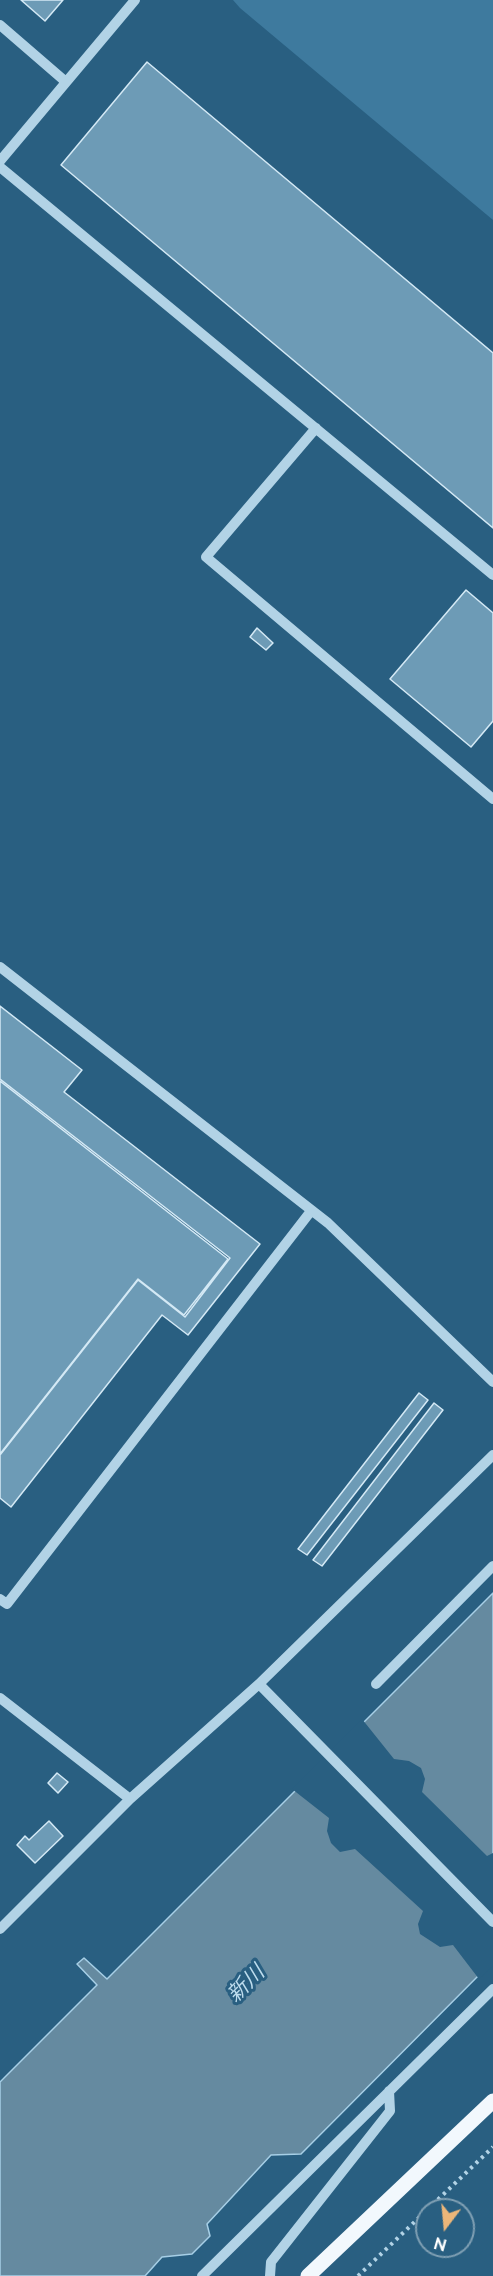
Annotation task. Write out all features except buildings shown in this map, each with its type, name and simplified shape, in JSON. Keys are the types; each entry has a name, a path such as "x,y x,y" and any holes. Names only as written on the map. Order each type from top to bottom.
{"main road":[{"path":"308,2276 493,2101"}],"street":[{"path":"0,161 135,0"},
{"path":"0,25 66,82"},
{"path":"0,166 493,575"},
{"path":"316,428 206,557 493,799"},
{"path":"0,966 312,1211 493,1382"},
{"path":"0,1599 6,1604 312,1211"},
{"path":"0,1929 130,1799 259,1684 493,1455"},
{"path":"375,1684 493,1566"},
{"path":"259,1684 493,1922"},
{"path":"0,1698 130,1799"},
{"path":"202,2276 493,1989"},
{"path":"270,2276 271,2262 390,2111 389,2091"}],"path":[{"path":"440,2198 493,2147"},
{"path":"358,2276 415,2221"}],"shaded area":[{"path":"233,0 493,0 493,220 240,8"}],"water":[{"name":"新川","path":"493,1593 493,1961 301,2154 271,2155 207,2224 210,2236 192,2254 162,2257 145,2276 0,2276 0,2082 97,1985 77,1964 84,1958 107,1979"}],"pier":[{"path":"362,1719 394,1759 409,1761 421,1768 425,1779 422,1792 487,1856 493,1853 493,1966 479,1979 453,1945 440,1947 420,1934 418,1924 423,1911 355,1849 340,1852 331,1843 327,1831 329,1818 292,1789"}]}
